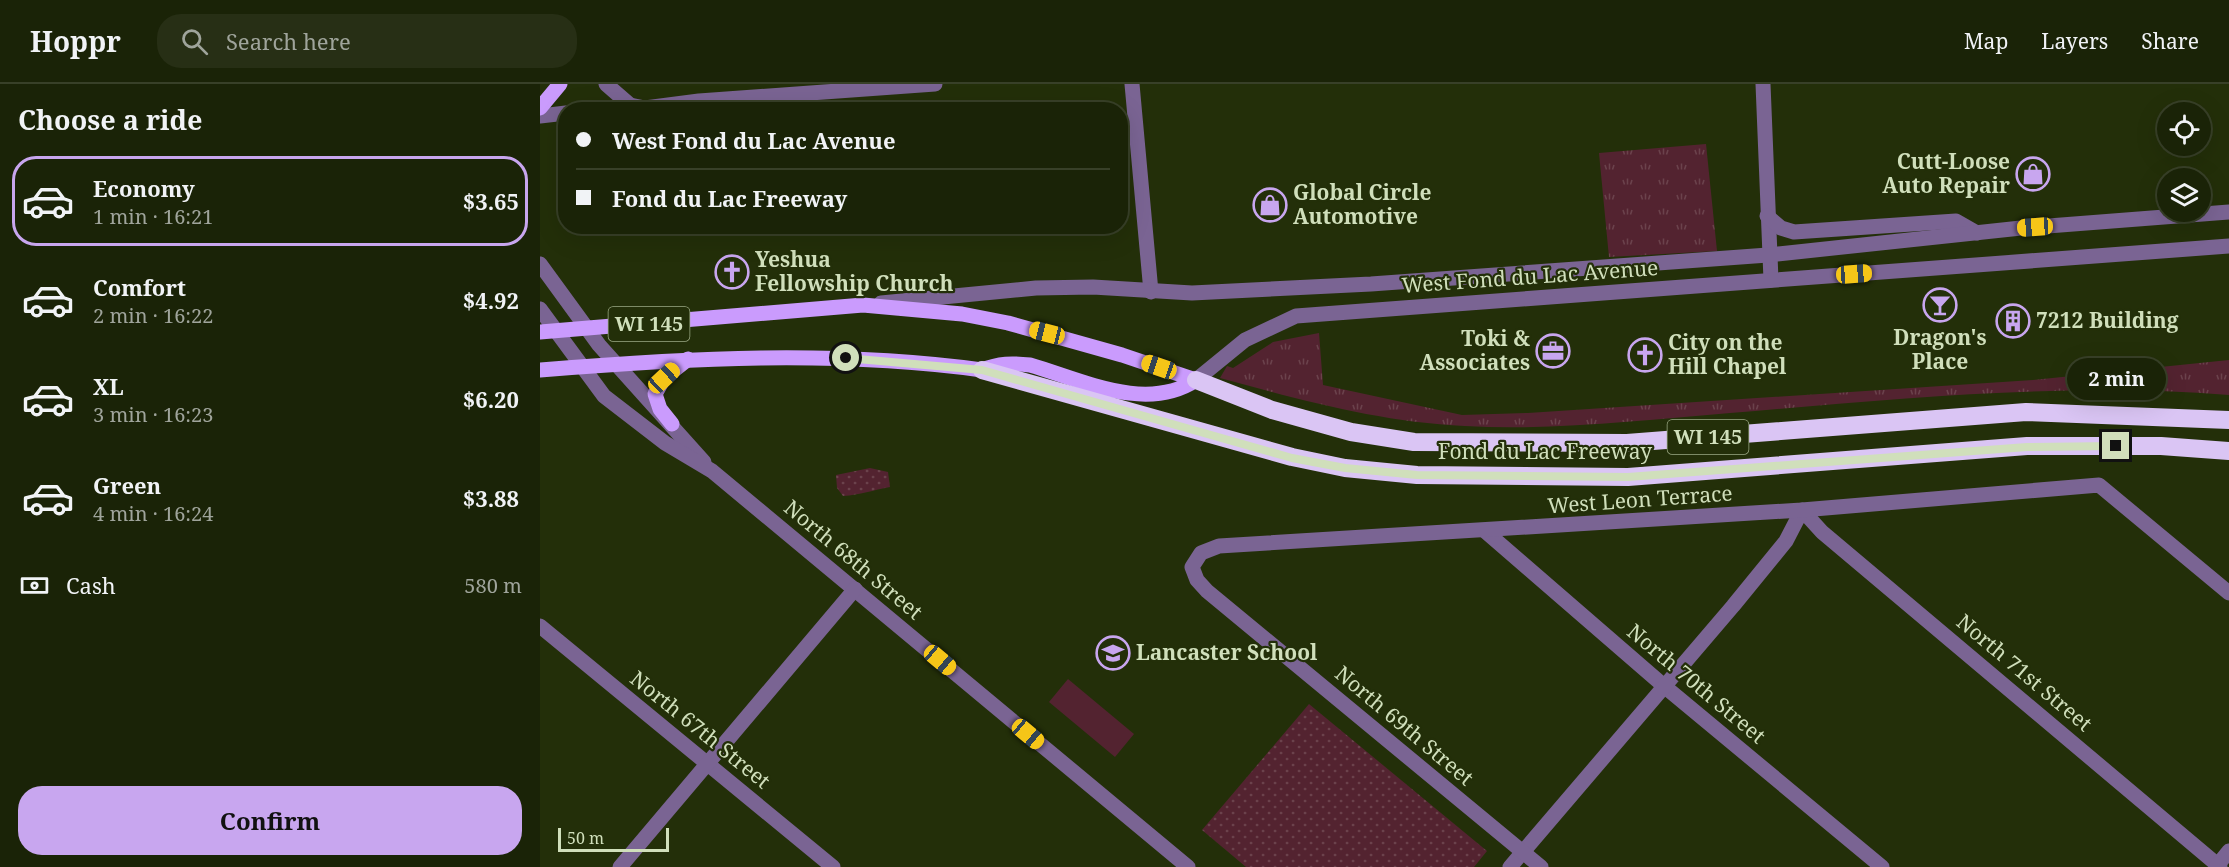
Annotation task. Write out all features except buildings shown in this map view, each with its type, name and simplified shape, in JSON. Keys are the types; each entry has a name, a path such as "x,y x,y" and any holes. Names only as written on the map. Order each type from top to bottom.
{"highway":[{"name":"Fond du Lac Freeway","path":"982,370 1292,458 1345,468 1417,475 1628,477 2027,447 2161,446 2229,451"},
{"name":"Fond du Lac Freeway","path":"1196,380 1272,410 1351,432 1414,442 1627,443 2026,412 2229,420"}],"main road":[{"path":"540,108 560,84"},
{"name":"West Fond du Lac Avenue","path":"540,332 587,330 863,305 962,314 1008,323 1111,351 1196,380"},
{"name":"WI 145","path":"540,370 690,358 829,357 982,370"},
{"path":"672,424 660,409 656,394 664,378 690,358"},
{"path":"982,370 997,364 1030,365 1141,396 1174,392 1196,380"}],"street":[{"path":"606,84 627,102"},
{"path":"691,102 935,84"},
{"path":"1132,84 1151,292"},
{"path":"1763,84 1768,255 1771,280"},
{"path":"540,116 558,114"},
{"name":"West Fond du Lac Avenue","path":"863,305 1036,288 1092,287 1151,292 1244,292 1364,284 1768,255 1977,232 2229,212"},
{"path":"1767,216 1781,228 1794,232 1956,221 1977,232"},
{"name":"West Fond du Lac Avenue","path":"1196,380 1245,340 1296,316 2229,246"},
{"name":"North 68th Street","path":"540,264 587,330 614,363 672,424 712,471"},
{"name":"North 68th Street","path":"540,309 604,396 665,443 712,471 1188,867"},
{"name":"West Leon Terrace","path":"1192,567 1201,553 1219,546 1802,510 2099,485 2229,593"},
{"path":"1510,867 1786,541 1802,510"},
{"name":"North 71st Street","path":"1802,510 1822,532 2218,866"},
{"name":"North 70th Street","path":"1485,531 1664,686 1882,867"},
{"name":"North 69th Street","path":"1192,567 1197,580 1207,591 1541,867"},
{"path":"620,867 855,589"},
{"name":"North 67th Street","path":"540,626 833,867"},
{"path":"2218,866 2229,851"}],"green space":[{"path":"1706,144 1717,251 1609,257 1599,153"},
{"path":"1319,333 1323,385 1462,415 1528,413 2033,380 2229,360 2229,395 2166,391 2041,391 1855,402 1598,424 1498,427 1433,424 1371,415 1220,378 1227,366 1233,368 1273,342"},
{"path":"870,468 888,472 890,487 843,496 837,488 836,475"},
{"path":"1068,679 1134,734 1115,757 1049,702"},
{"path":"1309,704 1487,851 1474,867 1246,867 1202,830"}],"place":[{"name":"Cutt-Loose Auto Repair","path":"2033,174"},
{"name":"Global Circle Automotive","path":"1270,205"},
{"name":"Yeshua Fellowship Church","path":"732,272"},
{"name":"Dragon's Place","path":"1940,305"},
{"name":"7212 Building","path":"2013,321"},
{"name":"Toki & Associates","path":"1553,351"},
{"name":"City on the Hill Chapel","path":"1645,355"},
{"name":"Lancaster School","path":"1113,653"}],"route":[{"path":"846,358 939,364 982,370 1292,458 1345,468 1417,475 1628,477 2027,447 2116,446"}]}
